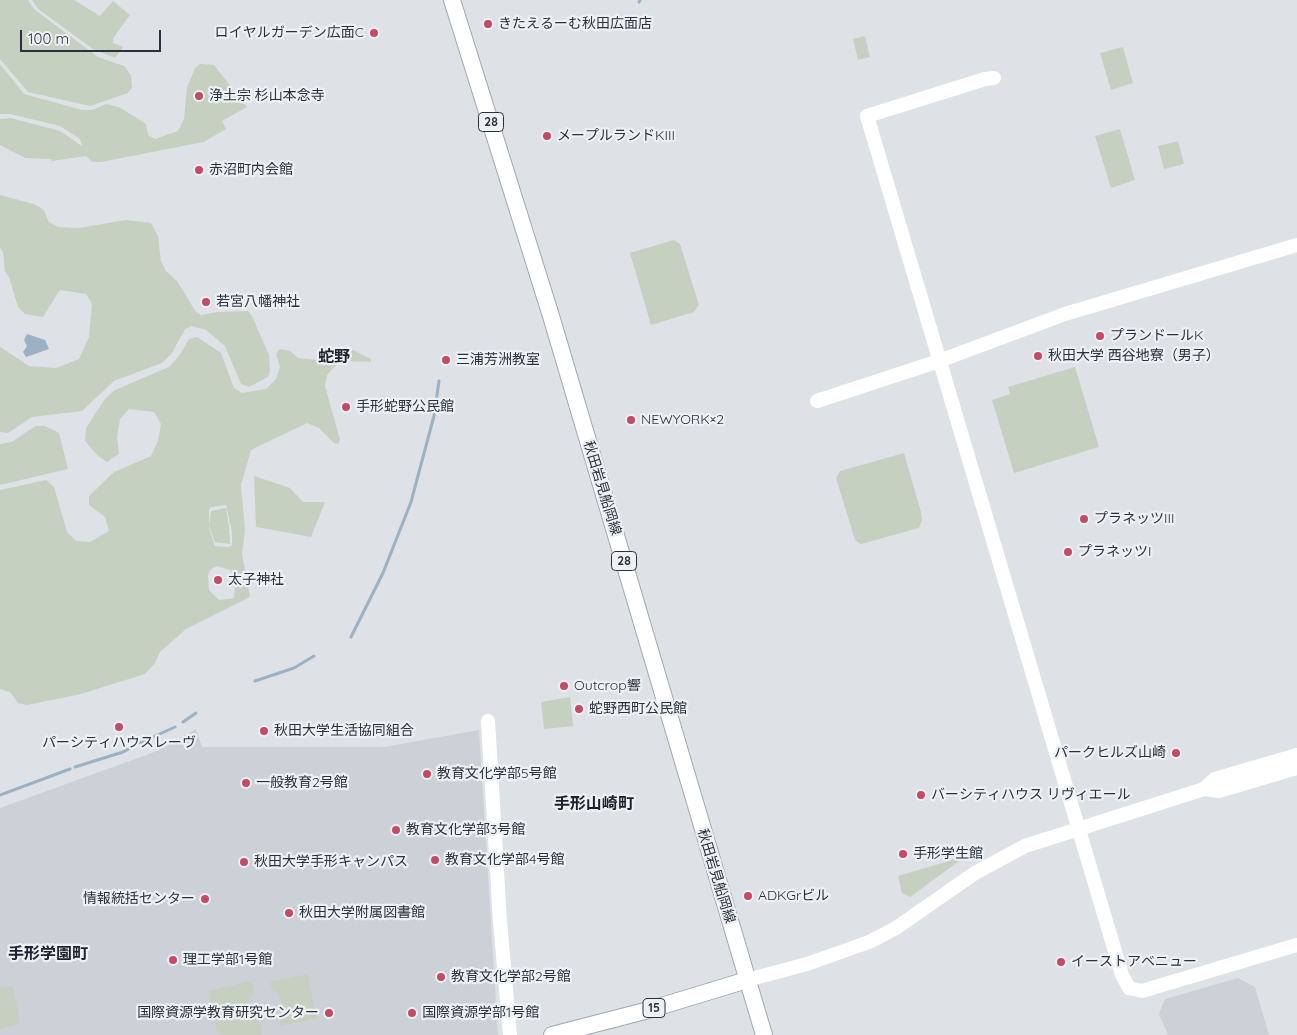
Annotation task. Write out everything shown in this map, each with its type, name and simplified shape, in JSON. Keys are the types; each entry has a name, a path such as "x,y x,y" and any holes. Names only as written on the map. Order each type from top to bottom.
{"main road":[{"name":"秋田岩見船岡線","path":"452,0 586,434 764,1035"},
{"name":"15","path":"552,1035 644,1011 747,980"}],"street":[{"path":"994,78 985,79 867,116 1122,975 1129,988 1137,991 1149,989 1297,945"},
{"path":"817,401 939,362 1065,314 1297,245"},
{"path":"488,722 500,921 510,1035"},
{"path":"1204,789 1215,779 1297,755"},
{"path":"747,980 821,960 869,942 896,928 975,873 1024,846 1204,789 1219,791 1297,768"}],"shaded area":[{"name":"秋田大学手形キャンパス","path":"196,729 202,747 384,747 479,730 498,1035 0,1035 0,808 157,751"},
{"path":"1238,978 1255,987 1269,1035 1168,1035 1159,1014 1165,999"}],"green space":[{"path":"0,0 28,0 34,9 98,57 124,66 131,75 132,88 128,93 90,106 28,92 0,59"},
{"path":"32,0 74,0 100,16 113,1 130,15 114,37 113,43 123,47 115,58 93,49 38,9"},
{"path":"865,36 870,57 858,60 853,39"},
{"path":"1123,47 1133,83 1111,90 1100,53"},
{"path":"0,64 24,94 82,110 92,110 106,104 119,107 146,124 148,135 155,139 178,131 184,119 187,88 195,68 200,64 214,65 247,107 222,121 226,129 204,142 101,162 92,162 86,156 52,161 51,159 25,158 0,145 0,119 11,118 60,131 82,146 80,139 60,126 10,114 0,114"},
{"path":"1120,129 1135,180 1111,188 1095,136"},
{"path":"1178,141 1184,164 1164,169 1158,146"},
{"path":"0,195 34,204 44,210 48,221 58,227 79,228 126,220 151,223 158,236 161,261 166,271 177,281 196,312 201,315 218,312 248,311 252,316 269,355 270,371 268,377 249,387 241,384 225,346 206,330 192,326 185,329 172,353 162,363 114,381 82,411 32,417 8,433 0,432 0,347 29,366 56,368 79,359 89,337 92,304 86,294 60,290 43,317 25,314 18,307 9,277 5,271 3,252 0,248"},
{"path":"674,240 680,244 699,305 694,312 651,325 630,253"},
{"path":"197,337 221,353 234,388 242,393 266,389 276,379 280,367 276,354 280,349 290,351 298,358 319,360 340,356 347,350 353,350 371,359 371,362 346,361 336,365 327,375 325,386 340,440 338,444 334,443 319,428 307,423 251,450 241,485 245,530 242,554 250,597 186,629 160,652 155,663 145,674 81,694 27,705 18,703 10,692 0,689 0,490 46,480 54,487 67,532 76,541 90,542 109,531 105,517 89,505 89,496 114,472 151,456 158,441 161,424 154,412 129,409 120,419 117,437 119,454 107,462 98,456 85,441 86,428 105,399 115,390 169,367 179,356 189,339","holes":["226,505 232,532 232,545 229,547 215,546 209,528 209,510 211,507","217,566 231,570 235,586 234,598 219,600 209,590 208,575 211,569"]},
{"path":"1075,367 1099,447 1014,473 992,400 1010,394 1008,387"},
{"path":"35,426 45,426 59,433 68,469 0,485 0,444 12,442"},
{"path":"904,453 921,512 922,520 919,528 861,544 855,540 836,478 840,471"},
{"path":"254,476 290,488 303,502 325,502 311,537 256,527"},
{"path":"226,508 230,544 215,542 209,526 211,511"},
{"path":"570,697 573,726 544,729 541,702"},
{"path":"966,856 910,897 902,893 898,876"},
{"path":"307,974 317,1018 280,1026 278,1018 283,1005 279,994 272,990 270,982"},
{"path":"251,981 254,993 249,999 249,1011 259,1022 262,1035 221,1035 216,1029 209,991"},
{"path":"10,986 13,988 20,1021 19,1024 0,1029 0,988"}],"water":[{"path":"27,334 45,340 49,349 26,357 23,352 27,346 24,340"}],"waterway":[{"path":"351,637 383,573 411,502 434,416 439,381"},
{"path":"255,681 294,668 314,656"},
{"path":"183,722 196,713"},
{"path":"140,743 175,727"},
{"path":"75,767 123,752 136,745"},
{"path":"0,795 70,769"}],"place":[{"name":"きたえるーむ秋田広面店","path":"488,24"},
{"name":"ロイヤルガーデン広面C","path":"374,33"},
{"name":"浄土宗 杉山本念寺","path":"199,96"},
{"name":"メープルランドKIII","path":"547,136"},
{"name":"赤沼町内会館","path":"199,170"},
{"name":"若宮八幡神社","path":"206,302"},
{"name":"プランドールK","path":"1100,336"},
{"name":"秋田大学 西谷地寮（男子）","path":"1038,356"},
{"name":"三浦芳洲教室","path":"446,360"},
{"name":"手形蛇野公民館","path":"346,407"},
{"name":"NEWYORK×2","path":"631,420"},
{"name":"プラネッツIII","path":"1084,519"},
{"name":"プラネッツI","path":"1068,552"},
{"name":"太子神社","path":"218,580"},
{"name":"Outcrop響","path":"564,686"},
{"name":"蛇野西町公民館","path":"579,709"},
{"name":"パーシティハウスレーヴ","path":"119,727"},
{"name":"秋田大学生活協同組合","path":"264,731"},
{"name":"パークヒルズ山崎","path":"1176,753"},
{"name":"教育文化学部5号館","path":"427,774"},
{"name":"一般教育2号館","path":"246,783"},
{"name":"バーシティハウス リヴィエール","path":"921,795"},
{"name":"教育文化学部3号館","path":"396,830"},
{"name":"手形学生館","path":"903,854"},
{"name":"教育文化学部4号館","path":"435,860"},
{"name":"秋田大学手形キャンパス","path":"244,862"},
{"name":"ADKGrビル","path":"748,896"},
{"name":"情報統括センター","path":"205,899"},
{"name":"秋田大学附属図書館","path":"289,913"},
{"name":"理工学部1号館","path":"173,960"},
{"name":"イーストアベニュー","path":"1061,962"},
{"name":"教育文化学部2号館","path":"441,977"},
{"name":"国際資源学教育研究センター","path":"329,1013"},
{"name":"国際資源学部1号館","path":"412,1013"}],"district":[{"name":"蛇野","path":"334,357"},
{"name":"手形山崎町","path":"594,804"},
{"name":"手形学園町","path":"48,954"}]}
